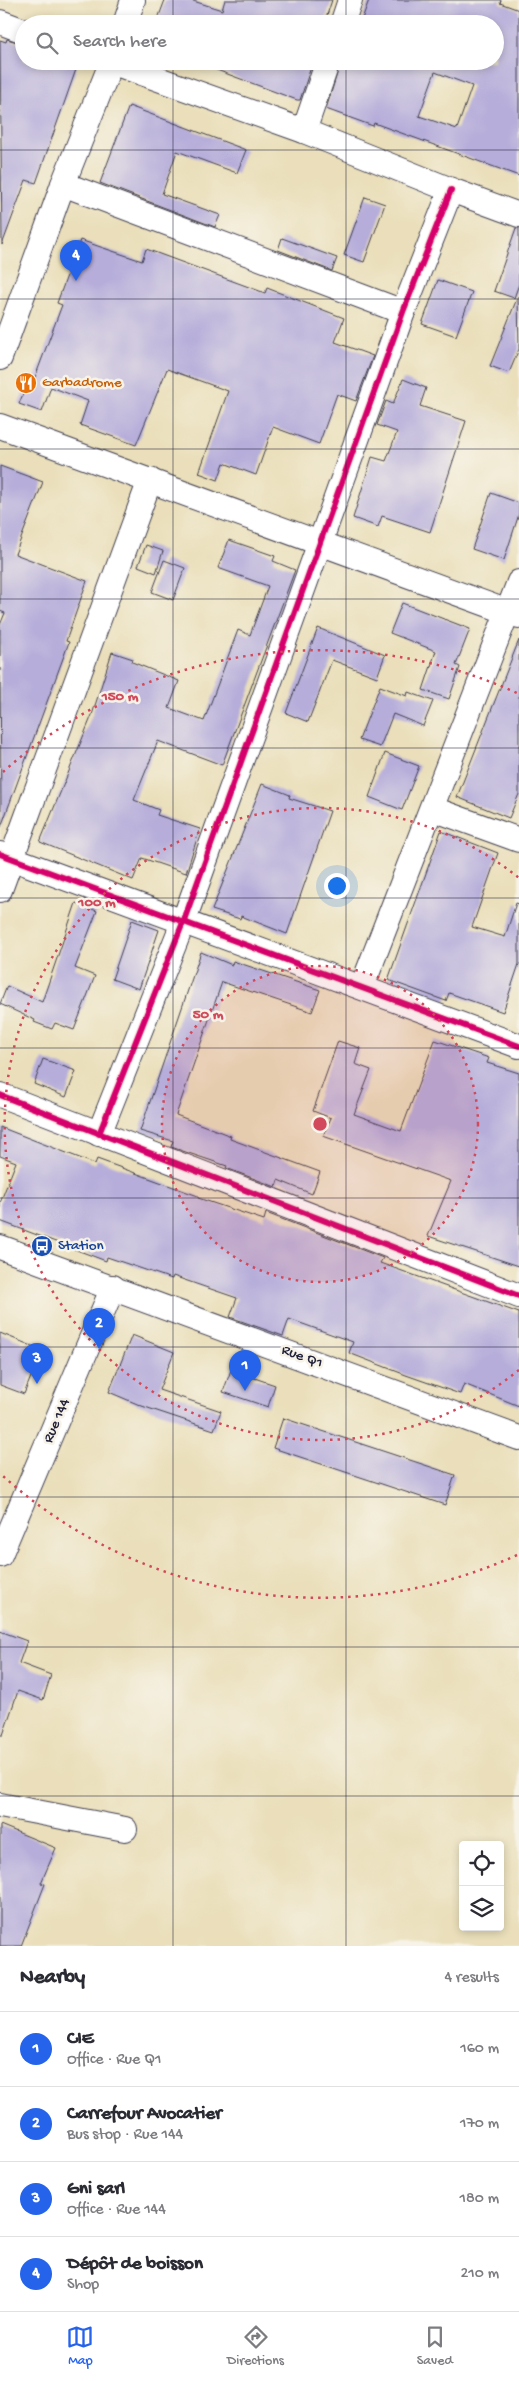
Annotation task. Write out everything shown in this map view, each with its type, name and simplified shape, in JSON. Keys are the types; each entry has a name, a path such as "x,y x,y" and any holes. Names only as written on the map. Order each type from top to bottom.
{"street":[{"path":"128,15 133,0"},
{"path":"345,15 350,0"},
{"path":"0,22 15,28"},
{"path":"0,358 107,70"},
{"path":"132,70 304,131 519,215"},
{"path":"304,131 325,70"},
{"path":"63,184 403,312"},
{"path":"99,1134 184,920 403,312 451,190"},
{"path":"0,426 514,614"},
{"path":"0,890 6,856 150,480"},
{"path":"362,987 514,614 519,582"},
{"path":"433,809 519,840"},
{"path":"6,856 184,920 519,1046"},
{"path":"0,1095 519,1296"},
{"name":"Rue Q1","path":"0,1246 519,1438"},
{"name":"Rue 144","path":"0,1555 113,1287"},
{"path":"0,1804 124,1829"}],"building":[{"path":"165,0 190,0 222,10 225,0 332,0 327,15 159,15"},
{"path":"369,0 501,0 500,3 519,10 519,176 374,123 373,126 326,109 338,70 504,70 504,15 363,15","holes":["435,72 472,86 457,129 419,116"]},
{"path":"7,39 15,41 15,70 76,70 36,183 26,180 2,245 0,40 6,42"},
{"path":"217,70 310,70 300,100"},
{"path":"129,106 246,150 237,173 177,151 162,194 220,215 215,227 100,183"},
{"path":"365,197 385,204 364,262 344,255"},
{"path":"516,228 519,228 519,284 514,298 494,291"},
{"path":"282,238 337,258 332,271 278,250"},
{"path":"80,240 142,261 146,249 265,293 267,288 344,318 335,342 373,356 356,401 337,394 319,444 273,427 256,475 224,463 218,480 199,473 228,391 167,369 136,445 80,425 88,401 51,387 42,412 19,404 26,386 31,388 62,305 57,303"},
{"path":"438,280 472,292 456,336 422,324"},
{"path":"518,296 519,349 509,373 490,366"},
{"path":"403,379 426,388 420,406 466,421 430,532 382,516 378,527 353,518 372,457 386,461 397,432 377,425 386,401 393,404"},
{"path":"0,466 43,482 15,554 87,581 66,641 69,642 1,827 0,625 5,613 0,611"},
{"path":"491,493 519,503 519,514 504,560 472,549"},
{"path":"229,540 275,556 273,561 295,570 222,765 158,741 134,800 159,810 157,815 200,829 186,873 142,858 133,880 40,842 92,715 112,652 133,659 132,662 179,681 169,708 204,721 238,630 250,635 268,586 218,568"},
{"path":"146,545 163,551 156,573 138,566"},
{"path":"164,560 185,568 173,600 152,592"},
{"path":"402,603 470,629 456,665 460,667 449,699 423,690 436,651 390,633"},
{"path":"318,628 385,655 377,677 332,660 308,722 286,713"},
{"path":"519,640 519,794 509,818 457,797"},
{"path":"380,686 407,696 408,692 433,701 423,726 393,714 380,747 359,740"},
{"path":"385,753 419,766 402,810 369,797"},
{"path":"262,784 290,795 289,798 330,811 287,934 241,916 240,919 212,910"},
{"path":"441,831 498,853 472,927 505,937 516,903 519,904 519,964 503,1012 449,993 446,1001 388,980"},
{"path":"76,903 97,911 75,968 95,976 74,1030 55,1023 52,1029 0,1004 7,986 42,1002"},
{"path":"132,920 159,930 139,989 112,979"},
{"path":"201,952 232,965 233,961 320,990 312,1012 222,982 176,1115 231,1136 230,1139 320,1172 312,1194 278,1180 276,1187 226,1168 227,1166 171,1147 173,1141 140,1131"},
{"path":"435,1040 489,1058 487,1063 519,1073 519,1266 428,1236 451,1181 323,1136 331,1118 313,1111 338,1041 360,1048 355,1064 371,1070 354,1114 401,1131"},
{"path":"43,1059 76,1071 66,1097 34,1084"},
{"path":"0,1127 95,1164 97,1159 198,1196 198,1198 264,1220 266,1213 383,1258 380,1263 519,1313 519,1406 464,1384 460,1394 406,1375 349,1353 353,1342 289,1319 283,1336 230,1317 237,1298 173,1276 172,1279 107,1257 106,1261 0,1221 0,1203 16,1162 0,1156"},
{"path":"0,1333 42,1350 24,1394 0,1385"},
{"path":"132,1335 174,1352 159,1390 221,1411 214,1430 142,1406 109,1392"},
{"path":"231,1370 275,1385 268,1407 223,1392"},
{"path":"283,1418 455,1475 445,1505 273,1448"},
{"path":"0,1631 27,1641 19,1663 51,1675 43,1700 18,1691 3,1735 0,1735"},
{"path":"0,1825 56,1848 41,1883 45,1884 21,1946 0,1946"}],"cycle path":[{"path":"99,1134 184,920 403,312 451,190"},
{"path":"0,854 519,1046"},
{"path":"0,1095 519,1296"}],"place":[{"name":"Dépôt de boisson","path":"76,281"},
{"name":"Garbadrome","path":"26,383"},
{"name":"Station","path":"42,1246"},
{"name":"Carrefour Avocatier","path":"99,1349"},
{"name":"Gni sarl","path":"37,1384"},
{"name":"CIE","path":"245,1391"}]}
